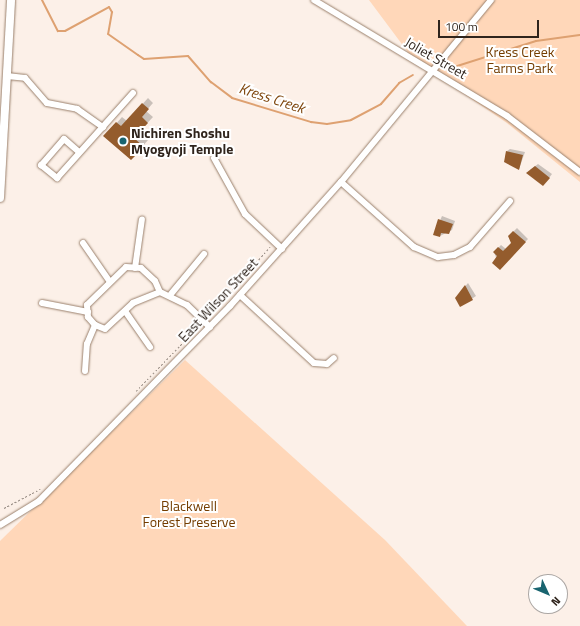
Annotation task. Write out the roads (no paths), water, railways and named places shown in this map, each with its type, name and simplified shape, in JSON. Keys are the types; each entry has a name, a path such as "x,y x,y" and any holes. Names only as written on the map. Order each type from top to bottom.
{"main road":[{"path":"0,198 11,0"}],"street":[{"name":"Joliet Street","path":"314,0 432,69 507,116 580,172"},
{"name":"East Wilson Street","path":"0,525 39,501 240,295 341,182 432,69 491,0"},
{"path":"7,76 25,78 47,103 77,109 103,127"},
{"path":"79,152 64,139 42,165 57,178 133,93"},
{"path":"214,158 245,214 282,249"},
{"path":"341,182 414,247 438,256 454,255 470,247 510,201"},
{"path":"135,268 142,219"},
{"path":"83,243 110,282"},
{"path":"171,294 204,254"},
{"path":"160,292 155,281 141,268 126,267 87,305 88,312 95,325 105,329 125,311 160,292 171,294 210,327"},
{"path":"240,295 314,363 327,364 334,358"},
{"path":"42,303 88,312"},
{"path":"125,311 150,347"},
{"path":"85,371 88,344 95,325"}],"waterway":[{"name":"Kress Creek","path":"42,0 58,31 65,31 109,7 112,12 108,34 144,59 188,56 211,82 232,98 311,122 327,124 351,120 381,104 399,83 413,75"},
{"name":"Kress Creek","path":"454,67 536,41 580,35"}],"place":[{"name":"Nichiren Shoshu Myogyoji Temple","path":"123,141"}],"park label":[{"name":"Kress Creek Farms Park","path":"520,60"},
{"name":"Blackwell Forest Preserve","path":"189,514"}]}
